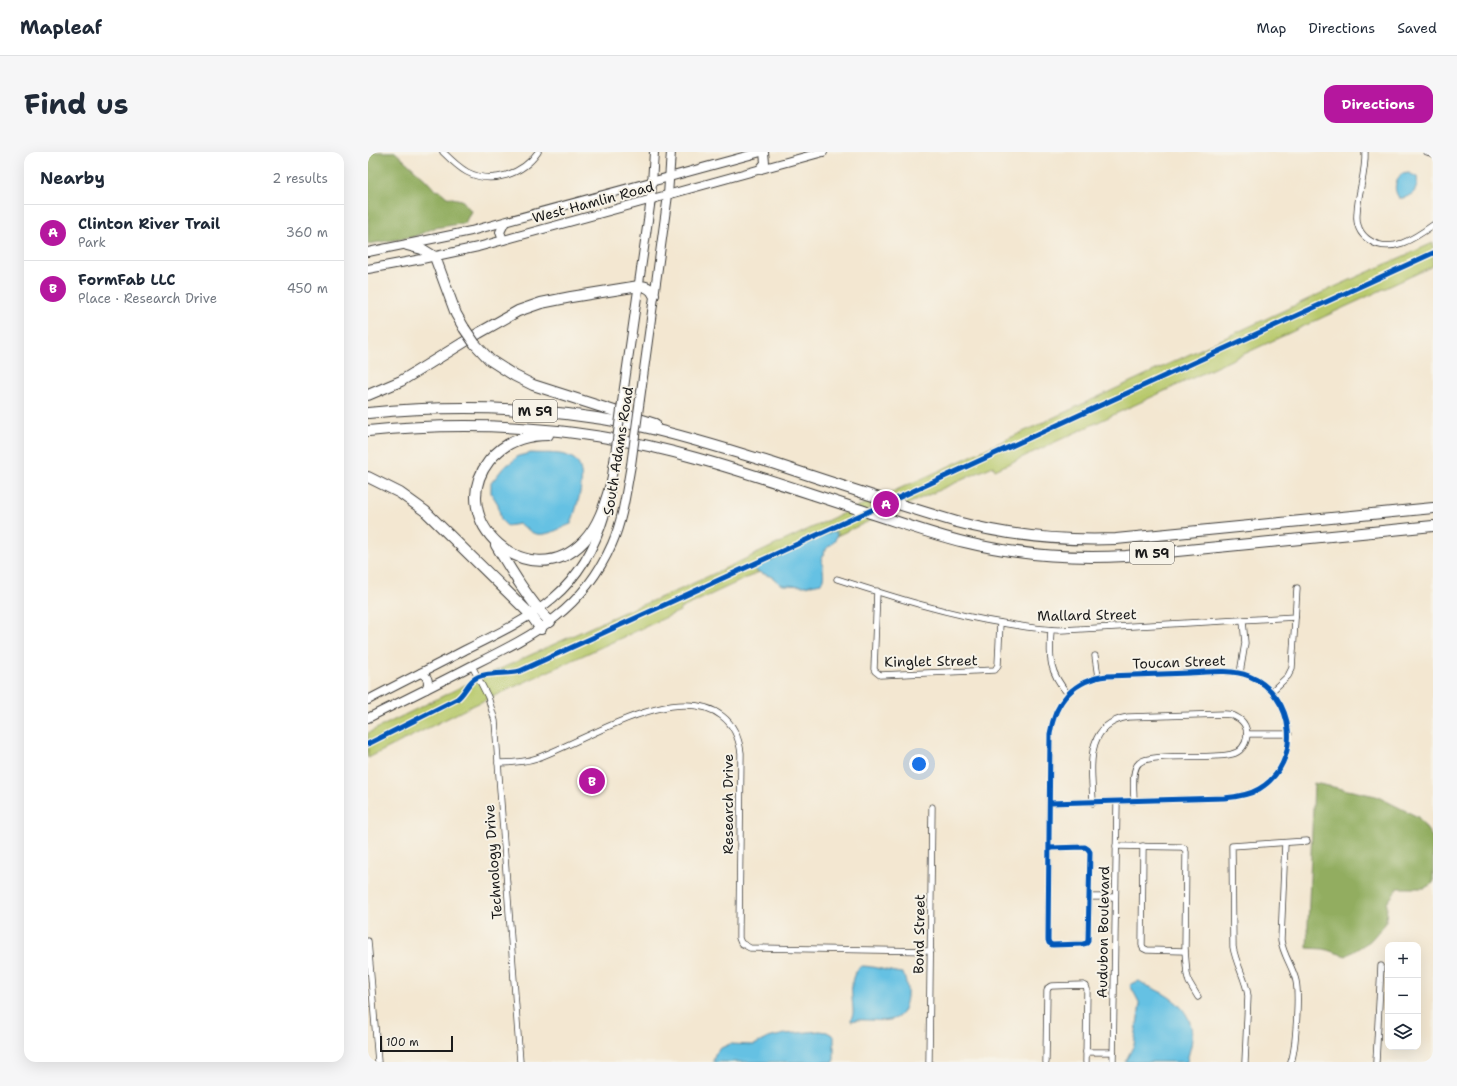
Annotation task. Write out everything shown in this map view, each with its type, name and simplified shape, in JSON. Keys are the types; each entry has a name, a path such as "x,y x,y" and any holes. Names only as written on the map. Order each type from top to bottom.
{"highway":[{"path":"407,246 422,249 435,257 456,314 475,344 490,360 515,376 533,385 635,416 700,441"},
{"path":"368,395 401,381 518,311 541,303 563,298 639,286 647,286 653,291 654,295"},
{"name":"M 59","path":"368,413 448,408 532,410 632,424 700,441 957,522 997,531 1030,536 1104,539 1433,508"},
{"name":"M 59","path":"368,431 419,426 483,426 529,428 632,442 695,458 950,538 989,547 1026,553 1078,557 1132,555 1433,526"},
{"path":"535,613 524,590 482,521 478,509 478,484 482,472 492,458 511,443 529,437 551,434 588,435"},
{"path":"368,477 400,493 425,511 535,613 545,626"},
{"path":"492,538 497,544 508,551 525,558 537,560 550,559 567,553 581,544 593,529 601,513 611,484"},
{"path":"1372,514 1433,504"}],"main road":[{"name":"South Adams Road","path":"368,700 506,630 535,613 553,599 569,583 585,561 597,538 611,484 651,199 654,152"},
{"name":"South Adams Road","path":"368,718 520,642 545,626 566,610 582,593 595,576 605,558 621,518 631,465 668,195 671,152"},
{"name":"West Hamlin Road","path":"368,252 407,246 505,222 762,152"},
{"path":"759,170 765,163 762,152"},
{"name":"West Hamlin Road","path":"368,269 435,257 503,240 759,170 799,155 823,152"},
{"path":"503,240 500,232 505,222"},
{"path":"421,673 427,678 428,683 426,689"}],"street":[{"path":"443,152 453,162 468,172 490,177 501,177 517,171 531,161 538,152"},
{"path":"1365,152 1365,166 1357,214 1360,230 1366,238 1377,244 1393,246 1413,238 1433,225"},
{"path":"1427,152 1433,154"},
{"name":"Mallard Street","path":"837,579 939,611 1000,623 1052,630 1243,621 1295,617"},
{"path":"1272,691 1288,676 1292,668 1297,588"},
{"name":"Kinglet Street","path":"877,591 874,669 880,675 995,670 998,666 1000,623"},
{"path":"1240,673 1245,643 1243,621"},
{"path":"1052,630 1050,652 1053,672 1060,685 1068,694"},
{"path":"1095,656 1098,677"},
{"name":"Technology Drive","path":"472,666 494,712 520,1062"},
{"name":"Toucan Street","path":"1215,672 1240,673 1258,680 1272,691 1286,716 1289,734 1287,754 1281,767 1265,785 1253,792 1235,797 1224,798 1050,804 1050,734 1052,722 1059,705 1068,694 1080,684 1098,677 1215,672"},
{"name":"Research Drive","path":"498,763 518,762 538,758 612,724 648,711 682,706 700,706 708,708 719,713 728,721 736,734 740,746 739,938 741,943 750,948 930,951"},
{"path":"1093,803 1093,748 1100,733 1105,727 1116,720 1128,717 1225,714 1232,715 1240,719 1246,727 1248,734 1242,749 1230,755 1153,758 1140,762 1134,773 1134,801"},
{"path":"1248,734 1289,734"},
{"name":"Audubon Boulevard","path":"1113,1062 1117,802"},
{"path":"1049,848 1085,847 1090,852 1087,943 1052,945 1048,940 1049,848 1050,804"},
{"name":"Bond Street","path":"929,1062 932,807"},
{"path":"1245,1062 1248,996 1246,986 1234,956 1233,948 1232,846 1307,841"},
{"path":"1285,843 1281,940 1283,950 1296,981 1297,995 1294,1053 1291,1062"},
{"path":"1116,846 1184,848 1186,852 1185,951 1188,979 1198,997"},
{"path":"1143,846 1143,948 1147,950 1185,951"},
{"path":"1089,897 1115,897"},
{"path":"368,941 378,1062"},
{"path":"1376,1062 1381,966"},
{"path":"1046,1062 1048,988 1051,986 1083,985 1086,986 1086,1062"},
{"path":"1086,1052 1113,1052"}],"green space":[{"path":"368,152 395,152 435,190 440,191 447,197 462,200 471,211 465,223 434,228 413,237 368,244"},
{"path":"1433,243 1433,266 995,470 993,466 845,532 680,609 680,611 470,707 368,758 368,733 461,687 622,613 679,590 1330,289"},
{"path":"1314,783 1376,796 1418,817 1433,838 1433,883 1425,888 1398,888 1387,903 1386,923 1370,941 1346,956 1324,949 1307,948"}],"water":[{"path":"1409,173 1417,177 1416,189 1408,197 1399,198 1395,189 1397,180 1401,174"},
{"path":"531,453 553,453 569,456 579,465 581,472 580,490 571,524 552,532 542,534 533,533 519,524 507,526 501,520 498,504 491,493 491,483 504,467 518,456"},
{"path":"831,532 837,532 837,537 824,551 822,558 823,580 821,583 806,586 783,585 772,577 756,571 756,567"},
{"path":"861,966 903,973 907,997 902,1013 897,1018 882,1021 851,1021 853,1011 852,980 857,970"},
{"path":"1139,981 1174,1000 1185,1013 1189,1020 1192,1038 1187,1062 1125,1062 1134,1045 1140,1004 1130,985"},
{"path":"820,1031 827,1032 834,1036 834,1062 713,1062 715,1054 721,1048 730,1044 754,1045 768,1038 785,1034"}],"cycle path":[{"path":"368,744 457,699 477,677 489,674 520,671 1433,253"},
{"path":"1049,848 1085,847 1090,852 1087,943 1052,945 1048,940 1050,734 1052,722 1061,703 1068,694 1084,682 1107,676 1235,672 1249,676 1265,685 1277,698 1284,713 1288,730 1288,747 1283,763 1273,777 1259,789 1251,793 1224,798 1050,803"}],"place":[{"name":"Clinton River Trail","path":"886,504"},
{"name":"FormFab LLC","path":"592,781"}]}
